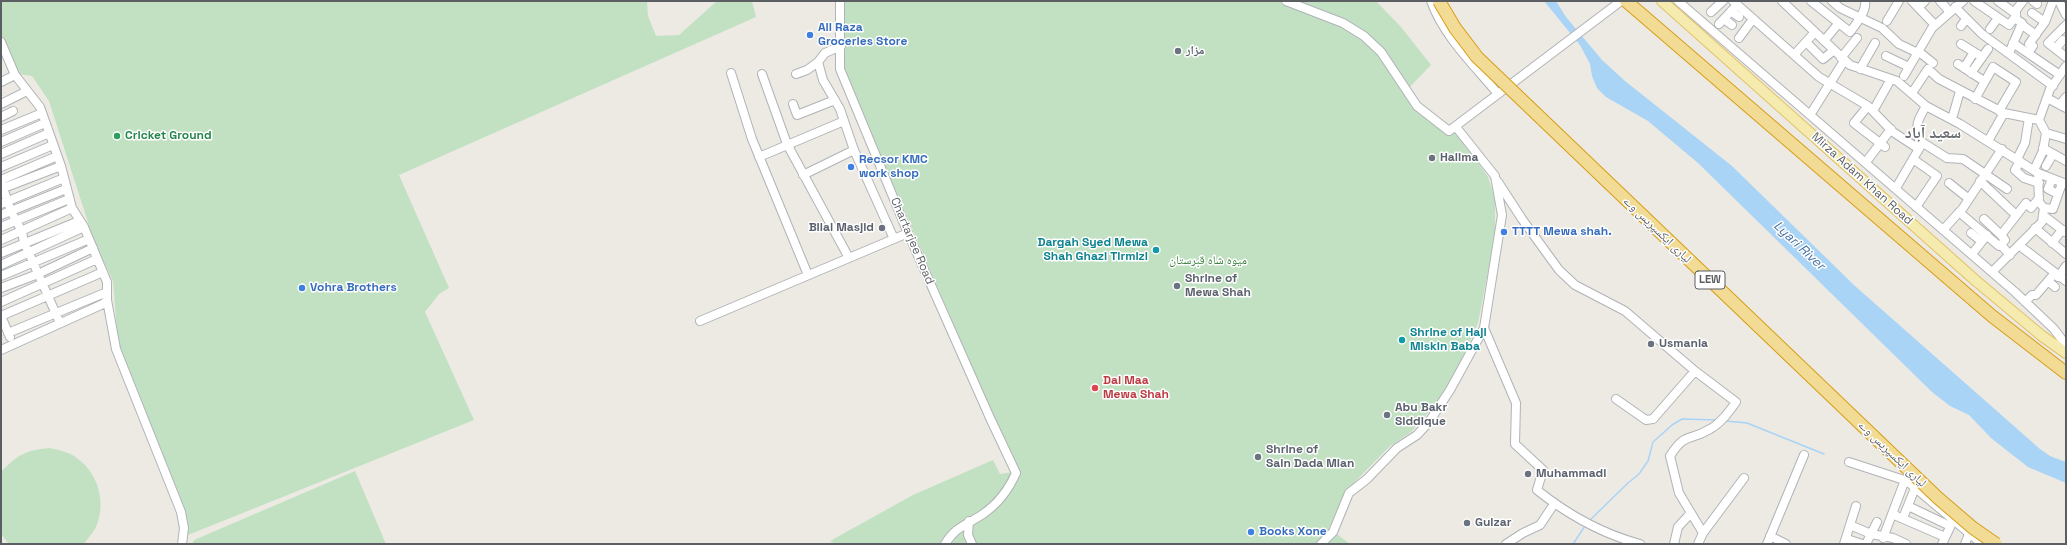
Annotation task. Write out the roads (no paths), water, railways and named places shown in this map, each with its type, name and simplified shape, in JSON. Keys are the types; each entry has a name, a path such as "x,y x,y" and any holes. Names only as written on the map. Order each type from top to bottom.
{"highway":[{"name":"لیاری ایکسپریس وے","path":"1439,1 1455,28 1482,62 1938,498 1973,528 1996,544"},
{"path":"1622,1 2001,324 2066,373"}],"main road":[{"name":"Mirza Adam Khan Road","path":"1662,1 1975,280 2042,336 2066,353"}],"street":[{"name":"Chartarjee Road","path":"840,1 840,68 908,233 990,418 1016,472 1008,490 998,502 984,514 969,521"},
{"path":"1286,1 1343,23 1364,36 1381,52 1411,98 1424,112 1449,131 1622,1"},
{"path":"1431,1 1442,23 1461,51 1498,94"},
{"name":"Mirza Adam Khan Road","path":"1678,1 1992,272 2054,329 2066,345 2064,351 2066,353"},
{"path":"1711,12 1723,1"},
{"path":"1811,1 1838,24 1850,32 1860,17 1866,1"},
{"path":"1832,1 1840,8 1882,28 1900,48 1918,52 1933,63"},
{"path":"1887,22 1899,1"},
{"path":"1912,1 1922,4 1935,25"},
{"path":"1940,1 1966,19 1982,34 2053,86"},
{"path":"1904,76 1935,25 1963,1"},
{"path":"1974,1 2009,25 2016,15"},
{"path":"1998,1 2016,15"},
{"path":"2023,1 2016,10 2016,19 2036,35"},
{"path":"2028,53 2033,46 2030,44 2045,22 2053,1"},
{"path":"2059,1 2066,15"},
{"path":"1784,2 1833,51 1850,65 1897,81 1926,106 2002,149 2036,171 2064,183 2058,194 2053,209 2043,211"},
{"path":"1734,6 1739,17"},
{"path":"1734,6 1753,20 1829,84 1870,108 1890,129 1947,158 1963,159 1983,177 2016,215"},
{"path":"1732,25 1722,21 1734,6"},
{"path":"2032,13 2045,22"},
{"path":"1990,29 1998,18"},
{"path":"1961,26 1966,19"},
{"path":"1739,38 1753,20"},
{"path":"1824,41 1838,24"},
{"path":"2009,53 2021,24"},
{"path":"2066,24 2061,36 2048,44 2055,49 2056,48 2066,57"},
{"path":"1794,55 1815,32"},
{"path":"1810,115 1857,38"},
{"path":"1,42 15,75 40,107 64,178 72,208 82,224 107,282 107,296 116,349 181,512 184,528 182,544"},
{"path":"1806,42 1823,59 1833,51"},
{"path":"1860,68 1875,43"},
{"path":"2013,43 2060,76"},
{"path":"1961,44 1982,57"},
{"path":"796,74 807,70 818,62 826,53 841,46"},
{"path":"1971,74 1988,49"},
{"path":"1974,52 1961,66 1971,74 1984,81"},
{"path":"1886,56 1909,67"},
{"path":"818,62 823,80 835,100 854,150 894,239"},
{"path":"2052,243 2064,230 2043,211 2039,202 2039,183 2036,171 2046,133 2039,120 2053,86 2066,66"},
{"path":"1975,99 1993,67 2016,82 1988,141"},
{"path":"1912,93 1928,70 1960,91 2001,112 2039,120"},
{"path":"731,73 759,157 808,275"},
{"path":"762,74 788,146 849,258"},
{"path":"1,82 15,75"},
{"path":"1883,145 1854,123 1870,108 1891,79"},
{"path":"1,104 27,91"},
{"path":"1952,120 1960,91"},
{"path":"2047,98 2063,106 2066,97"},
{"path":"793,104 797,115 835,100"},
{"path":"1896,188 1913,159 1919,145 1916,128 1926,106"},
{"path":"1,117 13,111"},
{"path":"1,130 42,113"},
{"path":"2029,118 2025,143 2014,170 2024,178 2039,183"},
{"path":"759,157 844,121"},
{"path":"1,142 45,123"},
{"path":"1456,127 1495,176 1522,219 1559,270 1575,285 1625,311 1695,371 1736,402 1727,414 1710,429 1686,437 1678,443 1670,456 1679,493 1690,514 1703,533"},
{"path":"1866,162 1883,145 1890,129"},
{"path":"1,154 49,133"},
{"path":"2046,133 2066,139"},
{"path":"1,167 53,145"},
{"path":"2043,148 2066,161"},
{"path":"1944,230 1969,199 2002,149"},
{"path":"803,175 854,150"},
{"path":"2046,166 2053,154"},
{"path":"2,185 57,156"},
{"path":"1913,159 1937,176 1916,207"},
{"path":"2,185 60,166"},
{"path":"1321,544 1333,532 1349,493 1367,479 1397,448 1417,435 1429,422 1450,390 1484,328 1502,215 1495,176"},
{"path":"1983,177 2006,189"},
{"path":"1,204 64,178"},
{"path":"2052,178 2048,189 2058,194"},
{"path":"1949,183 1969,199"},
{"path":"2,185 11,210 22,232 29,254 34,262 42,284 60,323"},
{"path":"1,215 66,188"},
{"path":"2001,235 2026,203 2031,208 2039,198"},
{"path":"1,227 69,199"},
{"path":"1,240 22,232 72,208"},
{"path":"1992,272 2020,246 2042,222 2043,211"},
{"path":"1959,212 1984,238"},
{"path":"1984,219 2005,240 2001,245"},
{"path":"1,252 24,242 82,224"},
{"path":"1,265 29,254 82,224"},
{"path":"2035,228 2066,254"},
{"path":"700,320 908,233"},
{"path":"1971,233 1999,246 2001,245 2010,255"},
{"path":"1972,254 1984,238"},
{"path":"1,276 89,239"},
{"path":"2020,246 2056,275 2066,281"},
{"path":"1,288 38,274 93,248"},
{"path":"1,302 97,259"},
{"path":"2025,302 2032,295 2036,295 2048,281 2066,266"},
{"path":"13,344 1,316 102,272"},
{"path":"2048,281 2055,287"},
{"path":"8,333 107,296"},
{"path":"1,350 103,304 107,296"},
{"path":"1484,328 1516,403 1514,444 1543,470 1537,490 1554,504 1615,541 1640,544"},
{"path":"1616,399 1646,420 1653,419 1695,371"},
{"path":"1786,544 1768,540 1804,455"},
{"path":"1848,462 1905,480 1916,488 1952,523 1982,544"},
{"path":"1698,544 1703,533 1744,478"},
{"path":"1884,540 1905,480"},
{"path":"1903,518 1916,488"},
{"path":"1506,544 1523,533 1540,525 1554,504"},
{"path":"1856,506 1846,542 1862,544"},
{"path":"1908,506 1952,523"},
{"path":"1674,544 1678,526 1690,514"},
{"path":"1892,514 1903,518 1944,540 1952,523"},
{"path":"945,544 951,533 969,521"},
{"path":"969,521 968,535 972,544"},
{"path":"1866,544 1877,522"},
{"path":"1850,525 1884,540 1893,538 1903,543"},
{"path":"1965,544 1969,534"}],"water":[{"name":"Lyari River","path":"1544,1 1556,1 1566,17 1602,60 1625,81 1732,166 1855,286 2040,449 2050,456 2066,462 2066,483 2028,467 1991,438 1969,415 1950,406 1932,392 1698,163 1648,121 1606,97 1597,88 1592,76 1590,64 1580,45"}],"waterway":[{"path":"1591,519 1639,474 1648,461 1653,442 1672,425 1682,419 1718,420"},
{"path":"1726,421 1747,423 1824,454"},
{"path":"1573,544 1585,526"}],"place":[{"name":"Ali Raza Groceries Store","path":"810,35"},
{"name":"مزار","path":"1178,51"},
{"name":"Cricket Ground","path":"117,136"},
{"name":"Halima","path":"1432,158"},
{"name":"Recsor KMC work shop","path":"851,167"},
{"name":"Bilal Masjid","path":"882,228"},
{"name":"TTTT Mewa shah.","path":"1504,232"},
{"name":"Dargah Syed Mewa Shah Ghazi Tirmizi","path":"1156,250"},
{"name":"Shrine of Mewa Shah","path":"1177,286"},
{"name":"Vohra Brothers","path":"302,288"},
{"name":"Shrine of Haji Miskin Baba","path":"1402,340"},
{"name":"Usmania","path":"1651,344"},
{"name":"Dai Maa Mewa Shah","path":"1095,388"},
{"name":"Abu Bakr Siddique","path":"1387,415"},
{"name":"Shrine of Sain Dada Mian","path":"1258,457"},
{"name":"Muhammadi","path":"1528,474"},
{"name":"Gulzar","path":"1467,523"},
{"name":"Books Xone","path":"1251,532"}],"district":[{"name":"سعید آباد","path":"1933,134"}],"park label":[{"name":"میوہ شاہ قبرستان","path":"1208,261"}]}
